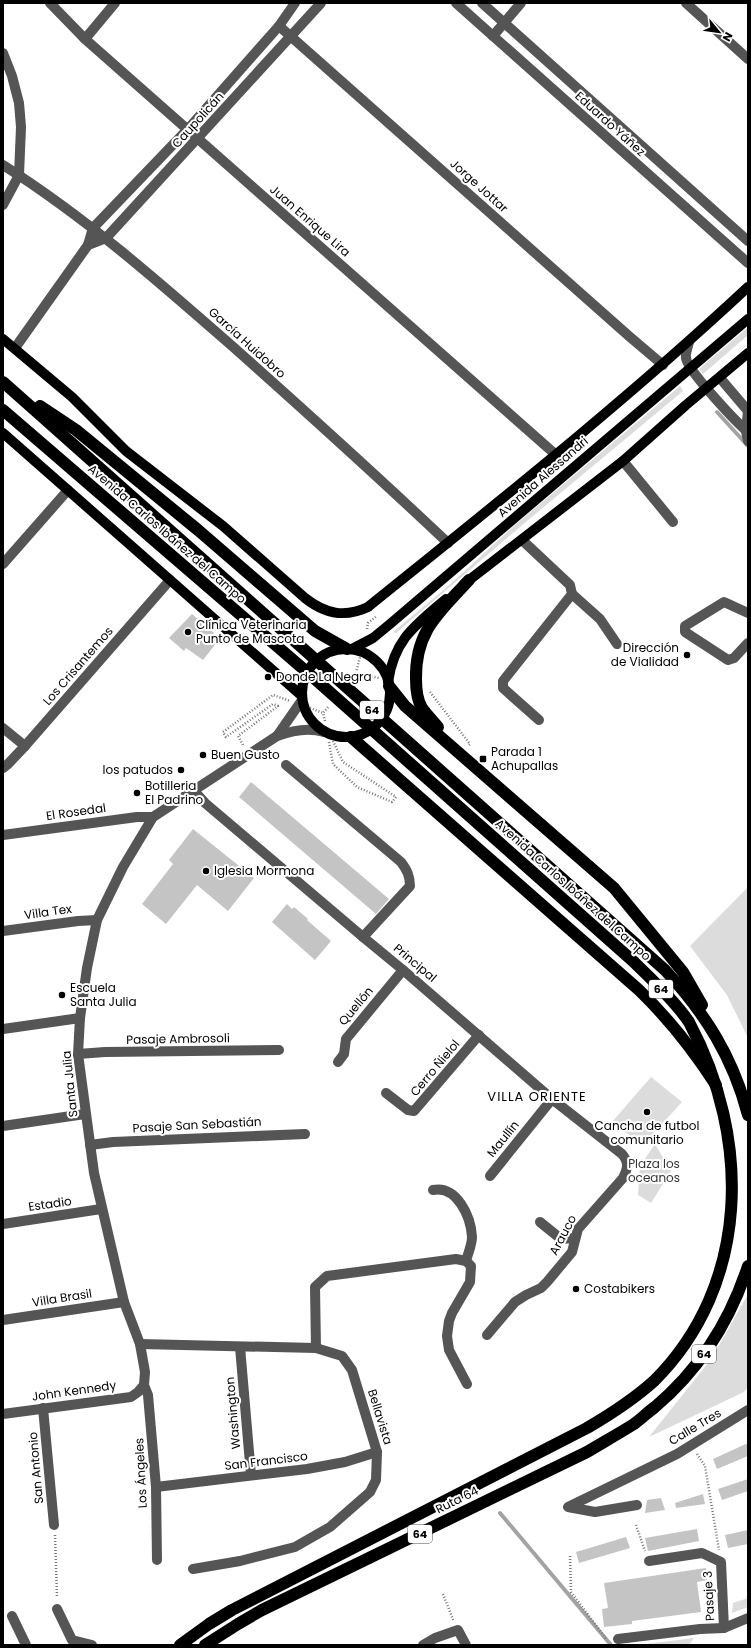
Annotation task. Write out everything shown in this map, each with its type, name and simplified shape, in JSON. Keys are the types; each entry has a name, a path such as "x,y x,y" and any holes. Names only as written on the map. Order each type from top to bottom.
{"highway":[{"name":"Avenida Carlos Ibáñez del Campo","path":"3,382 650,955 679,984 716,1035 735,1073 748,1115"},
{"path":"18,394 40,406 76,430 198,530 305,623 326,639 349,649"},
{"name":"Avenida Carlos Ibáñez del Campo","path":"3,410 315,679 634,962 667,996 688,1021 713,1063 729,1105 740,1164 740,1204 737,1227 725,1274 717,1293 698,1328 666,1368 632,1399 587,1428 502,1472"},
{"path":"459,752 422,708 418,698 416,686 416,669 420,643 430,624 469,580"},
{"path":"389,684 405,706 614,888 683,972 702,1005 716,1035"},
{"path":"351,737 658,1009 693,1051 729,1105"},
{"name":"Ruta 64","path":"205,1645 262,1610 586,1452 635,1423 664,1399 680,1383 709,1347 733,1308 748,1266"},
{"name":"Ruta 64","path":"180,1645 209,1624 232,1610 502,1472"}],"main road":[{"name":"Avenida Alessandri","path":"448,542 663,365 748,287"},
{"name":"Avenida Alessandri","path":"349,649 373,638 390,624 748,319"},
{"path":"3,339 72,397 126,450 223,526 310,603 327,612 345,614 357,612 368,607 448,542"},
{"path":"389,684 383,670 375,660 364,653 349,649 334,650 317,659 305,675 302,685 302,702 308,716 315,725 327,733 340,737 351,737 364,733 376,725 381,720 388,707 392,660 407,635 424,618 469,580 623,461 748,353"},
{"path":"3,433 170,580 302,702"}],"street":[{"name":"Juan Enrique Lira","path":"50,3 85,39 555,454"},
{"path":"85,39 116,3"},
{"name":"Caupolicán","path":"15,348 88,246 93,228 188,129 279,26 295,3"},
{"name":"Caupolicán","path":"88,246 106,238 321,3"},
{"name":"Eduardo Yáñez","path":"456,3 748,263"},
{"name":"Eduardo Yáñez","path":"482,3 748,241"},
{"path":"493,36 521,3"},
{"path":"686,3 748,59"},
{"name":"Jorge Jottar","path":"279,26 630,338 663,365"},
{"path":"3,53 12,76 19,103 21,127 19,175 3,205"},
{"name":"García Huidobro","path":"3,165 106,238 195,314 356,456 448,542"},
{"path":"689,342 685,357 690,367 706,388 747,432"},
{"path":"720,378 748,411 748,441"},
{"path":"623,461 674,522"},
{"path":"3,564 68,490"},
{"path":"522,540 570,585 572,594 600,619 617,644"},
{"name":"Los Crisantemos","path":"3,768 25,746 170,580"},
{"path":"539,720 503,688 503,681 572,594"},
{"path":"748,613 724,602 685,626 685,632 728,660 734,658 748,643"},
{"name":"Santa Julia","path":"277,736 302,702"},
{"path":"3,728 25,746"},
{"name":"Santa Julia","path":"144,1385 145,1372 140,1344 124,1302 101,1209 94,1173 78,1054 80,1018 86,968 97,920 124,867 153,817 277,736 297,730 316,729 327,733"},
{"path":"286,765 401,862 407,870 410,878 410,886 363,937"},
{"name":"Principal","path":"194,791 205,803 403,970 552,1099 622,1154"},
{"name":"El Rosedal","path":"3,835 137,817 153,817"},
{"name":"Villa Tex","path":"3,931 78,921 97,920"},
{"name":"Quellón","path":"338,1062 344,1054 346,1039 403,970"},
{"path":"3,1029 80,1018"},
{"name":"Cerro Ñielol","path":"386,1093 408,1110 414,1111 420,1106 479,1036"},
{"name":"Pasaje Ambrosoli","path":"78,1054 105,1052 279,1050"},
{"name":"Maullín","path":"490,1176 552,1099"},
{"path":"3,1126 86,1114"},
{"name":"Pasaje San Sebastián","path":"90,1145 114,1142 305,1134"},
{"name":"Arauco","path":"487,1335 516,1302 526,1295 541,1288 548,1282 572,1252 578,1229 623,1178 628,1165 622,1154"},
{"path":"432,1190 438,1189 447,1192 464,1207 469,1220 472,1237 466,1261"},
{"name":"Estadio","path":"3,1224 101,1209"},
{"path":"540,1222 561,1239 575,1238"},
{"path":"316,1348 315,1287 327,1276 456,1259 466,1261 471,1266 470,1282 452,1313 449,1321 447,1336 449,1350 467,1384"},
{"name":"Villa Brasil","path":"3,1320 124,1302"},
{"name":"Bellavista","path":"140,1344 316,1348 342,1356 352,1370 377,1452 376,1480 370,1492 330,1527 295,1547 240,1561 193,1569"},
{"name":"Washington","path":"240,1347 251,1475"},
{"name":"John Kennedy","path":"3,1414 131,1397 144,1385"},
{"name":"Los Ángeles","path":"144,1385 148,1395 156,1487 157,1560"},
{"name":"San Antonio","path":"43,1408 54,1525"},
{"name":"Calle Tres","path":"637,1505 595,1512 568,1507 677,1454 748,1410"},
{"name":"San Francisco","path":"156,1487 307,1469 337,1464 365,1457 377,1452"},
{"path":"649,1561 702,1553 721,1562"},
{"name":"Pasaje 3","path":"721,1562 724,1628"},
{"path":"57,1609 72,1640 92,1645"},
{"path":"12,1616 26,1645"},
{"path":"618,1639 700,1629 724,1628 748,1618"},
{"path":"423,1645 435,1638 458,1630 466,1645"}],"path":[{"path":"238,736 278,706 273,704 226,737 223,732 273,695 302,702 324,713"},
{"path":"327,733 343,762"},
{"path":"690,1445 705,1466 721,1562"},
{"path":"54,1525 58,1595 57,1609"},
{"path":"636,1525 649,1561"},
{"path":"570,1556 571,1592 606,1640 618,1639"},
{"path":"443,1594 458,1630"}],"green space":[{"path":"748,327 748,335 703,374 699,369"},
{"path":"680,386 683,391 396,633 393,632 446,588 515,525"},
{"path":"748,887 748,1038 727,995 690,946"},
{"name":"Cancha de futbol comunitario","path":"651,1077 682,1102 643,1145 612,1122"},
{"name":"Plaza los oceanos","path":"655,1144 671,1171 651,1203 638,1195 640,1166"},
{"path":"748,1294 748,1387 744,1392 649,1437 712,1358"},
{"path":"748,1598 748,1607 732,1613 733,1603"},
{"path":"694,1638 689,1645 638,1645"}],"building":[{"path":"192,614 214,633 211,636 218,641 203,660 186,648 184,651 169,638"},
{"path":"251,782 389,899 376,914 239,797"},
{"name":"Iglesia Mormona","path":"193,829 254,878 228,911 197,885 166,924 142,904 173,864 169,860"},
{"path":"287,904 292,909 294,907 331,941 315,960 272,922"},
{"path":"748,1443 748,1456 717,1469 713,1459"},
{"path":"748,1479 748,1491 722,1500 718,1489"},
{"path":"703,1494 705,1504 676,1508 675,1503"},
{"path":"661,1498 665,1510 645,1513 647,1500"},
{"path":"697,1529 699,1541 648,1551 645,1538"},
{"path":"748,1530 748,1544 728,1548 725,1535"},
{"path":"626,1537 630,1548 579,1563 576,1552"},
{"path":"706,1568 707,1580 697,1582 701,1612 632,1621 632,1624 604,1627 602,1609 608,1608 604,1583"}],"waterway":[{"path":"717,412 748,446"},
{"path":"500,1513 611,1645"}],"place":[{"name":"Clínica Veterinaria Punto de Mascota","path":"188,632"},
{"name":"Dirección de Vialidad","path":"687,655"},
{"name":"Donde La Negra","path":"268,677"},
{"name":"Buen Gusto","path":"203,755"},
{"name":"Parada 1 Achupallas","path":"483,759"},
{"name":"los patudos","path":"181,770"},
{"name":"Botilleria El Padrino","path":"137,793"},
{"name":"Iglesia Mormona","path":"206,871"},
{"name":"Escuela Santa Julia","path":"62,995"},
{"name":"Cancha de futbol comunitario","path":"647,1112"},
{"name":"Costabikers","path":"576,1289"}],"district":[{"name":"VILLA ORIENTE","path":"537,1096"}]}
